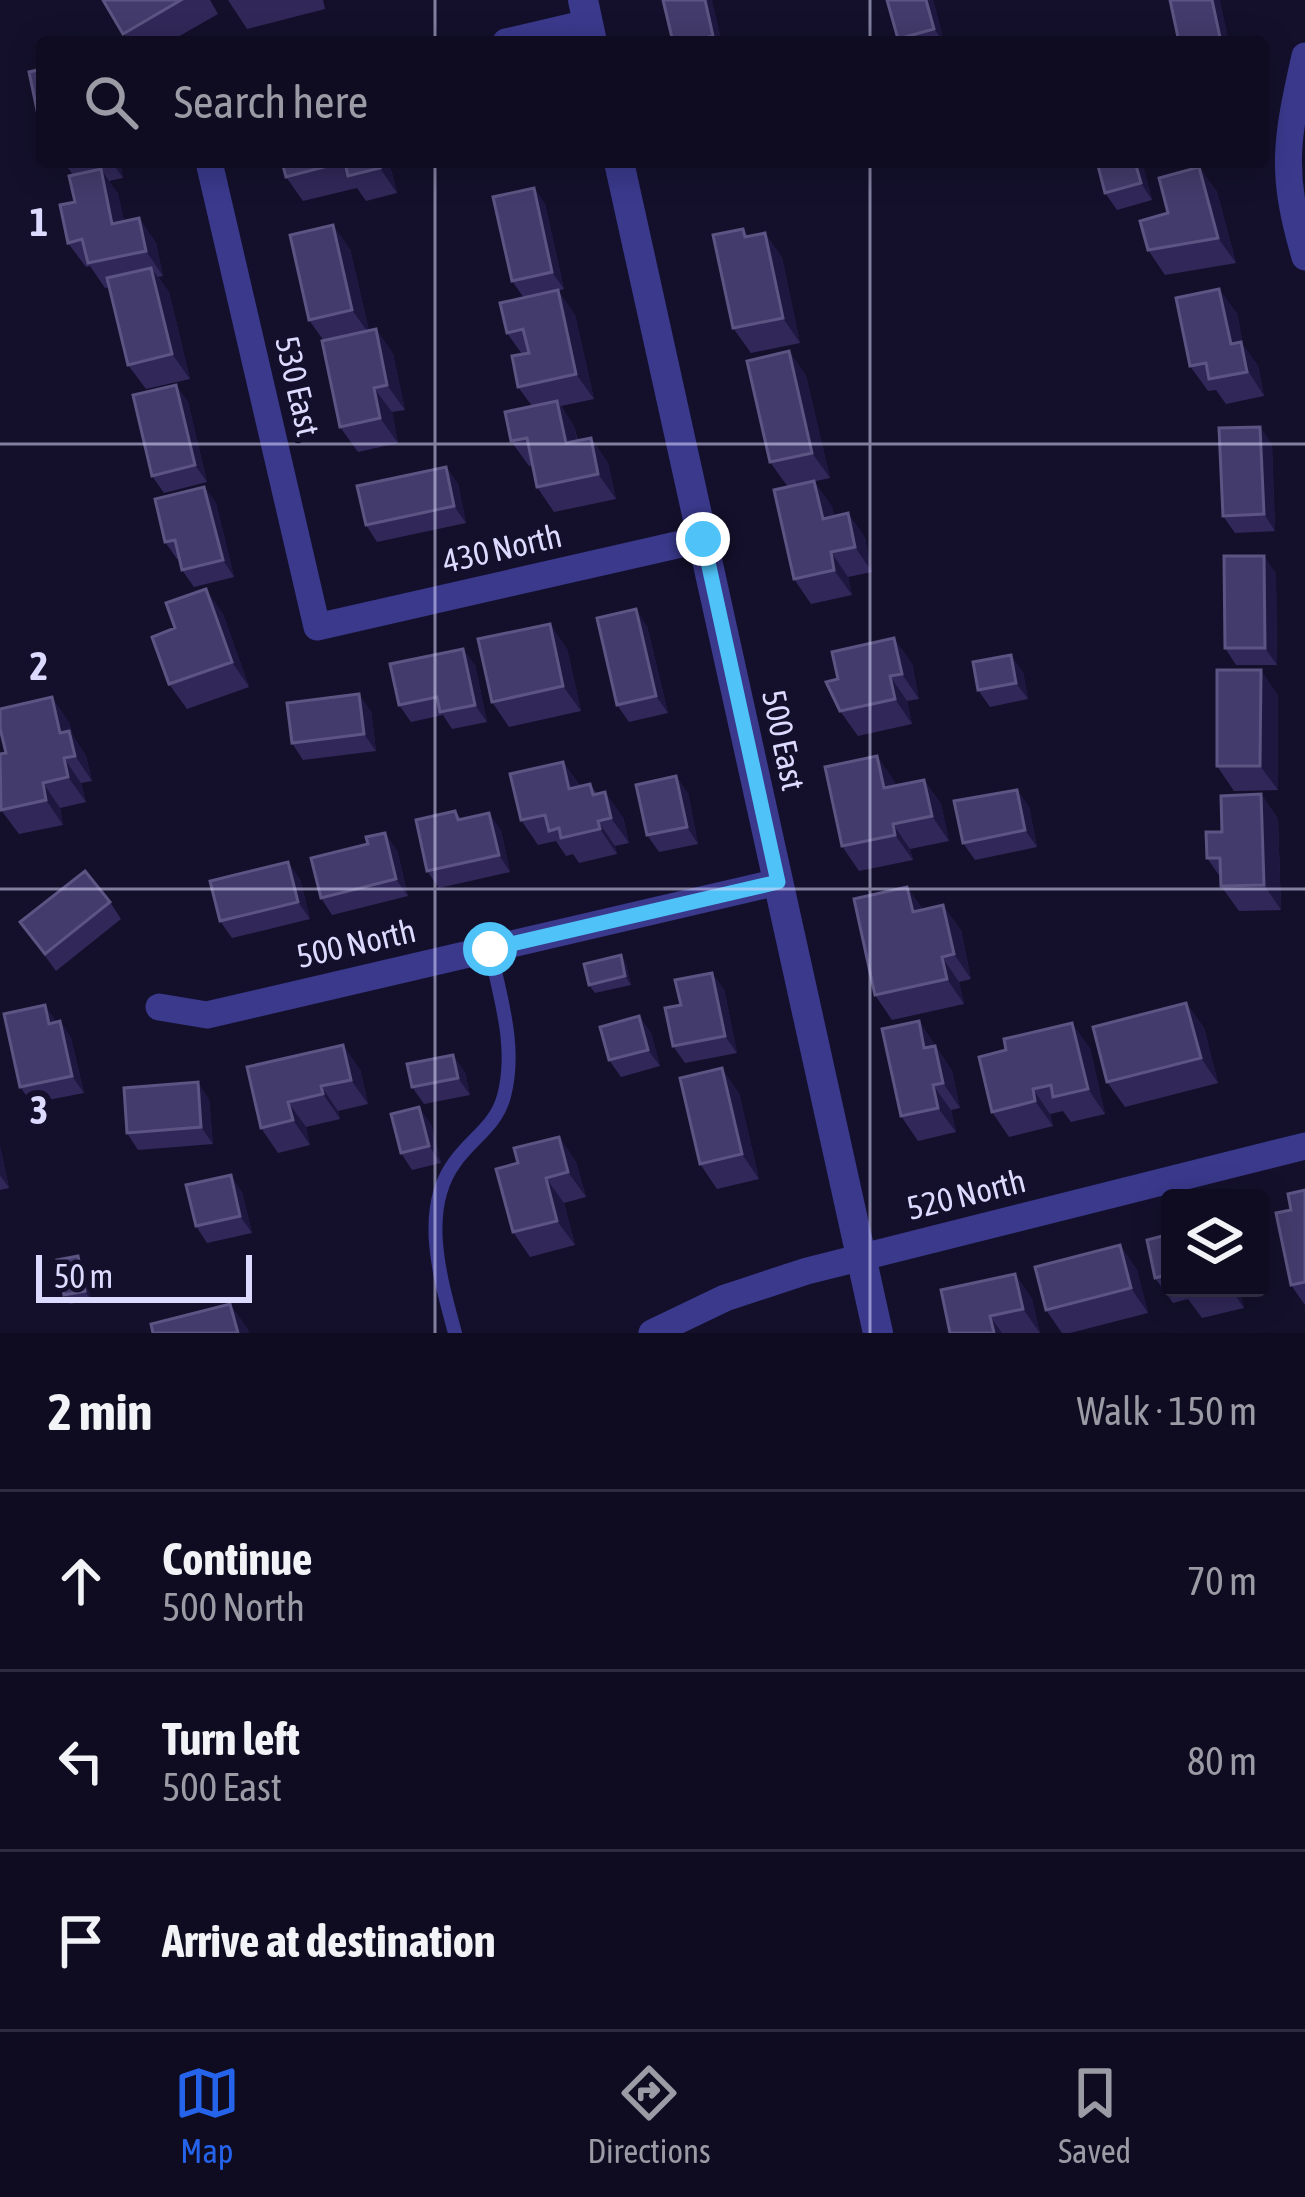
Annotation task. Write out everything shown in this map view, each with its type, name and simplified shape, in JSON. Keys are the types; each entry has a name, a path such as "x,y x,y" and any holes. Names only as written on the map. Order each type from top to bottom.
{"street":[{"path":"530,36 587,22"},
{"path":"1305,56 1285,142 1290,207 1305,257"},
{"name":"530 East","path":"210,168 316,627"},
{"name":"500 East","path":"620,168 878,1333"},
{"name":"430 North","path":"316,627 703,539"},
{"name":"500 North","path":"159,1007 207,1015 778,882"},
{"name":"520 North","path":"652,1333 745,1291 861,1257 1305,1147"}],"lane":[{"path":"454,1333 436,1261 444,1178 490,1128 504,1097 510,1048 490,949"}],"building":[{"path":"103,0 181,0 123,34"},
{"path":"663,0 705,0 713,36 672,36"},
{"path":"887,0 926,0 934,29 897,36"},
{"path":"1170,0 1212,0 1220,36 1178,36"},
{"path":"36,70 36,105 29,72"},
{"path":"284,168 320,168 286,177"},
{"path":"346,168 380,168 348,176"},
{"path":"1099,168 1137,168 1141,183 1105,193"},
{"path":"1199,168 1218,238 1148,250 1140,221 1168,213 1159,178"},
{"path":"101,169 112,224 139,218 146,251 88,263 82,239 68,243 60,205 75,202 69,176"},
{"path":"534,188 552,272 512,281 493,197"},
{"path":"333,225 352,310 309,320 290,235"},
{"path":"743,229 745,237 765,233 783,318 733,328 713,235"},
{"path":"151,268 172,354 128,365 107,278"},
{"path":"1219,289 1231,344 1241,342 1247,372 1209,379 1206,363 1190,366 1176,298"},
{"path":"558,290 576,374 518,387 512,356 529,353 523,329 507,333 500,303"},
{"path":"376,329 387,385 374,388 380,418 340,427 322,341"},
{"path":"789,351 812,453 770,462 747,361"},
{"path":"176,385 195,465 152,476 133,395"},
{"path":"557,401 566,443 591,438 598,474 537,487 527,438 511,441 505,412"},
{"path":"1260,427 1264,514 1223,516 1219,428"},
{"path":"446,467 454,506 366,525 357,486"},
{"path":"814,481 823,519 848,513 855,547 831,552 834,570 794,579 774,490"},
{"path":"204,487 223,560 182,570 175,540 165,542 155,499"},
{"path":"1224,556 1264,556 1265,648 1225,648"},
{"path":"206,589 232,662 169,684 152,637 175,628 166,603"},
{"path":"636,609 656,696 617,705 597,618"},
{"path":"550,624 563,686 492,702 478,639"},
{"path":"894,638 902,674 890,676 895,699 840,711 826,682 838,679 832,652"},
{"path":"463,649 475,705 440,712 437,697 399,705 390,664"},
{"path":"1011,655 1016,683 978,690 973,662"},
{"path":"1217,670 1261,670 1260,766 1217,766"},
{"path":"359,694 364,734 292,743 287,703"},
{"path":"52,697 60,733 69,731 75,756 64,758 68,777 43,783 46,800 1,810 0,754 6,753 0,709"},
{"path":"877,756 884,788 924,780 932,816 893,824 895,835 842,846 825,767"},
{"path":"563,762 569,789 590,784 593,795 605,792 611,818 598,821 600,829 561,838 559,828 549,831 545,815 521,820 510,774"},
{"path":"676,776 687,827 647,835 636,785"},
{"path":"1017,790 1025,830 963,843 954,801"},
{"path":"1261,794 1264,885 1221,886 1220,858 1207,858 1206,832 1222,832 1221,796"},
{"path":"455,811 458,820 489,813 499,855 427,871 416,820"},
{"path":"385,833 396,879 321,898 311,858 368,844 366,837"},
{"path":"288,862 298,902 220,921 210,881"},
{"path":"85,871 110,902 45,954 20,922"},
{"path":"907,887 913,912 943,905 954,954 942,957 947,979 875,995 854,899"},
{"path":"621,955 625,976 589,985 584,964"},
{"path":"712,973 725,1036 673,1046 665,1008 681,1005 675,980"},
{"path":"1186,1003 1201,1058 1107,1082 1093,1027"},
{"path":"45,1005 49,1024 60,1021 72,1076 20,1087 4,1014"},
{"path":"639,1016 648,1050 609,1060 600,1027"},
{"path":"919,1021 924,1048 935,1046 943,1083 933,1085 938,1108 901,1116 882,1029"},
{"path":"1072,1023 1088,1089 1053,1097 1051,1085 1033,1089 1035,1101 992,1112 979,1057 1006,1050 1004,1039"},
{"path":"343,1045 351,1080 321,1086 323,1094 288,1102 293,1120 261,1128 247,1067"},
{"path":"453,1055 458,1078 412,1087 407,1064"},
{"path":"722,1068 742,1154 700,1164 680,1078"},
{"path":"198,1082 201,1127 127,1133 124,1088"},
{"path":"419,1107 429,1146 401,1153 391,1114"},
{"path":"559,1137 568,1172 546,1178 557,1221 513,1232 496,1169 518,1163 514,1148"},
{"path":"231,1175 240,1216 196,1226 186,1185"},
{"path":"1305,1190 1305,1282 1291,1285 1276,1213 1291,1210 1288,1194"},
{"path":"1161,1236 1161,1276 1155,1278 1147,1240"},
{"path":"1120,1245 1131,1288 1046,1310 1035,1267"},
{"path":"78,1256 85,1291 64,1295 57,1260"},
{"path":"1015,1274 1023,1309 990,1316 994,1333 950,1333 941,1290"},
{"path":"230,1304 238,1333 153,1333 151,1324"}],"route":[{"path":"490,949 778,882 703,539"}]}
